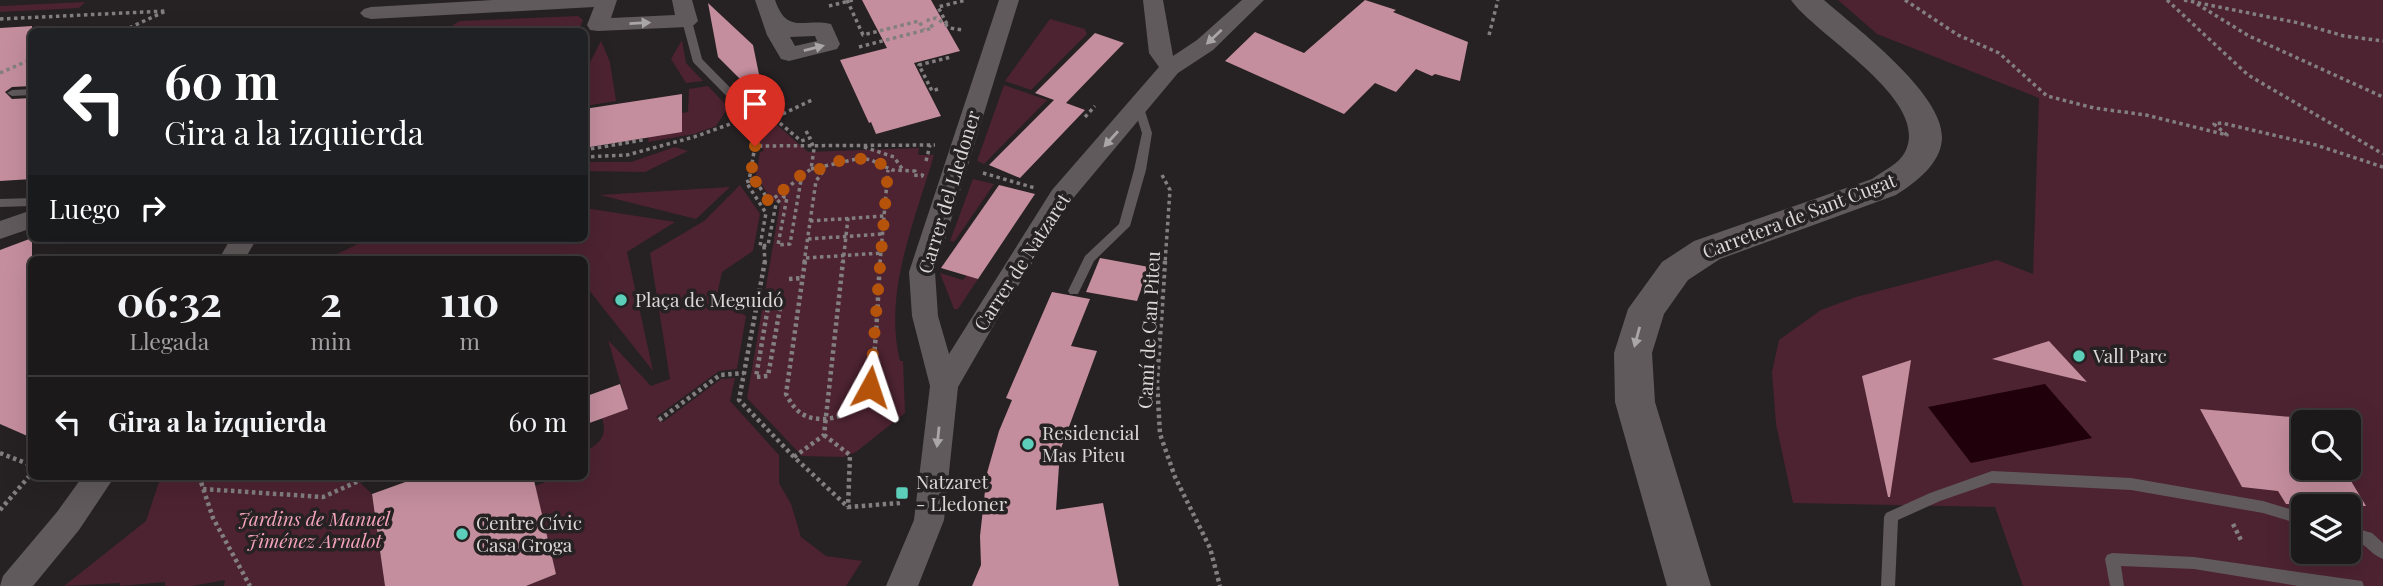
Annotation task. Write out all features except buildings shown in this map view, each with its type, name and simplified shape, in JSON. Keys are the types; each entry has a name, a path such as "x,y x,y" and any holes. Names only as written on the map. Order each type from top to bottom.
{"main road":[{"name":"Carretera de Sant Cugat","path":"1689,586 1634,402 1633,353 1647,309 1675,271 1699,255 1726,242 1884,187 1909,172 1924,150 1925,126 1905,89 1806,0"},
{"name":"Carretera de Sant Cugat","path":"1713,586 1656,400 1657,353 1671,312 1696,279 1728,258 1897,199 1912,191 1936,171 1945,146 1942,124 1930,101 1905,73 1824,0"}],"street":[{"path":"370,15 607,0 598,25 685,10"},
{"name":"Carrer del Lledoner","path":"944,386 925,316 922,272 1009,0"},
{"path":"1153,0 1160,52 1170,68"},
{"name":"Carrer de Natzaret","path":"902,586 929,520 944,386 1061,196 1139,108 1170,68 1205,45 1254,0"},
{"path":"0,230 28,220"},
{"path":"14,586 68,522 97,480"}],"lane":[{"path":"685,10 697,60 754,118"},
{"path":"12,93 28,92"},
{"path":"1074,291 1088,259 1124,226 1143,159 1147,133 1139,108"},
{"path":"0,203 28,202"},
{"path":"1888,586 1891,517 1935,497 1992,477 2131,484 2263,507 2291,515"},
{"path":"2361,535 2367,537 2383,553"},
{"path":"2117,586 2112,559 2193,563 2357,586"}],"path":[{"path":"828,6 849,0 867,44"},
{"path":"950,28 938,7 967,0"},
{"path":"1489,35 1498,0"},
{"path":"1905,0 1958,35 1999,54 2046,96 2094,108 2147,115 2227,135 2214,124 2222,123 2316,145 2383,167"},
{"path":"2166,0 2248,75 2383,154"},
{"path":"2184,0 2197,4 2249,36 2383,97"},
{"path":"2197,4 2211,4 2346,36 2383,41"},
{"path":"0,19 166,11 129,28"},
{"path":"859,47 933,28 928,20 936,18 950,28 962,30"},
{"path":"863,35 919,21 924,30"},
{"path":"939,89 932,91 919,65 951,57"},
{"path":"0,73 28,61"},
{"path":"810,138 801,141 774,118 812,100"},
{"path":"1085,117 1095,106"},
{"path":"588,157 627,155 694,137 730,123 742,124"},
{"path":"806,131 813,146 811,169"},
{"path":"588,149 643,140"},
{"path":"627,143 627,155"},
{"path":"813,146 859,145 894,157 904,170"},
{"path":"750,181 757,146 923,145"},
{"path":"888,170 869,393 855,409 825,419 808,418 795,411 786,394 816,181 825,169 839,161 857,157 876,160 888,170 915,171 914,175 922,176"},
{"name":"Camí de Can Piteu","path":"1143,159 1163,176 1170,190 1157,382 1160,434 1175,477 1210,548 1220,586"},
{"path":"769,202 802,174 811,169 825,169"},
{"path":"971,169 1042,191"},
{"path":"764,246 768,245 776,204 787,197 778,245 790,244 802,174"},
{"path":"764,246 760,246 766,213 746,182 754,179 769,202 776,204"},
{"path":"810,221 885,216"},
{"path":"824,435 848,218"},
{"path":"808,239 883,233"},
{"path":"764,246 766,256 739,400 848,508 909,502"},
{"path":"806,258 882,253"},
{"path":"789,279 803,278"},
{"path":"756,308 768,307 756,377 768,376 780,308"},
{"path":"659,420 720,375 744,373"},
{"path":"794,457 824,435"},
{"path":"824,435 850,454 848,508"},
{"path":"0,453 28,464"},
{"path":"0,510 28,478"},
{"path":"200,480 213,518 250,586"},
{"path":"203,489 323,497 361,480"}],"green space":[{"name":"Vall Parc","path":"1838,0 2383,0 2383,586 2023,586 1995,507 1793,503 1776,424 1772,372 1779,340 1821,310 1856,297 1997,260 2033,274 2039,98 1877,34"},
{"path":"85,2 79,8 0,12 0,6"},
{"path":"578,16 583,20 579,28 451,28 460,21"},
{"path":"1050,19 1085,29 1087,34 1031,90 1005,81"},
{"path":"682,40 686,63 703,81 686,83 671,59"},
{"path":"601,41 610,62 616,101 588,106 588,66"},
{"path":"1004,85 1047,100 984,164 977,161"},
{"path":"708,86 727,109 716,126 694,134 648,142 649,137 682,131 682,113 688,112 689,89"},
{"path":"768,117 808,152 919,148 918,155 934,155 910,231 895,309 900,361 903,361 905,413 856,452 844,457 802,456 747,398 780,204 770,198 756,175 760,152 764,151 750,126"},
{"path":"675,147 688,151 645,172 588,171 588,162 631,162"},
{"path":"973,179 994,184 954,242 950,241"},
{"path":"740,185 760,214 753,251 722,272 716,299 746,316 737,369 719,371 656,417 663,422 721,379 735,378 730,401 779,455 779,483 791,504 801,537 826,556 862,561 846,586 526,586 556,574 535,486 551,480 588,480 588,449 603,434 602,418 628,409 608,340 651,386 670,379 650,253 704,221"},
{"path":"730,187 696,219 600,195"},
{"path":"588,208 675,222 627,252 653,371 588,289 588,256 333,256 360,243 588,242"},
{"path":"940,273 963,280 967,275 978,279 958,309 954,309"},
{"name":"Jardins de Manuel Jiménez Arnalot","path":"160,480 357,480 372,494 385,586 224,586 225,580 192,586 165,586 165,582 120,586 120,583 64,586 146,521"}],"shaded area":[{"path":"2045,384 2092,438 1971,463 1928,407"}],"place":[{"name":"Plaça de Meguidó","path":"621,300"},
{"name":"Vall Parc","path":"2079,356"},
{"name":"Residencial Mas Piteu","path":"1028,444"},
{"name":"Natzaret - Lledoner","path":"902,493"},
{"name":"Centre Cívic Casa Groga","path":"462,534"}],"route":[{"path":"755,146 750,181 754,179 769,202 802,174 811,169 825,169 839,161 867,158 883,164 888,170 870,387"}]}
